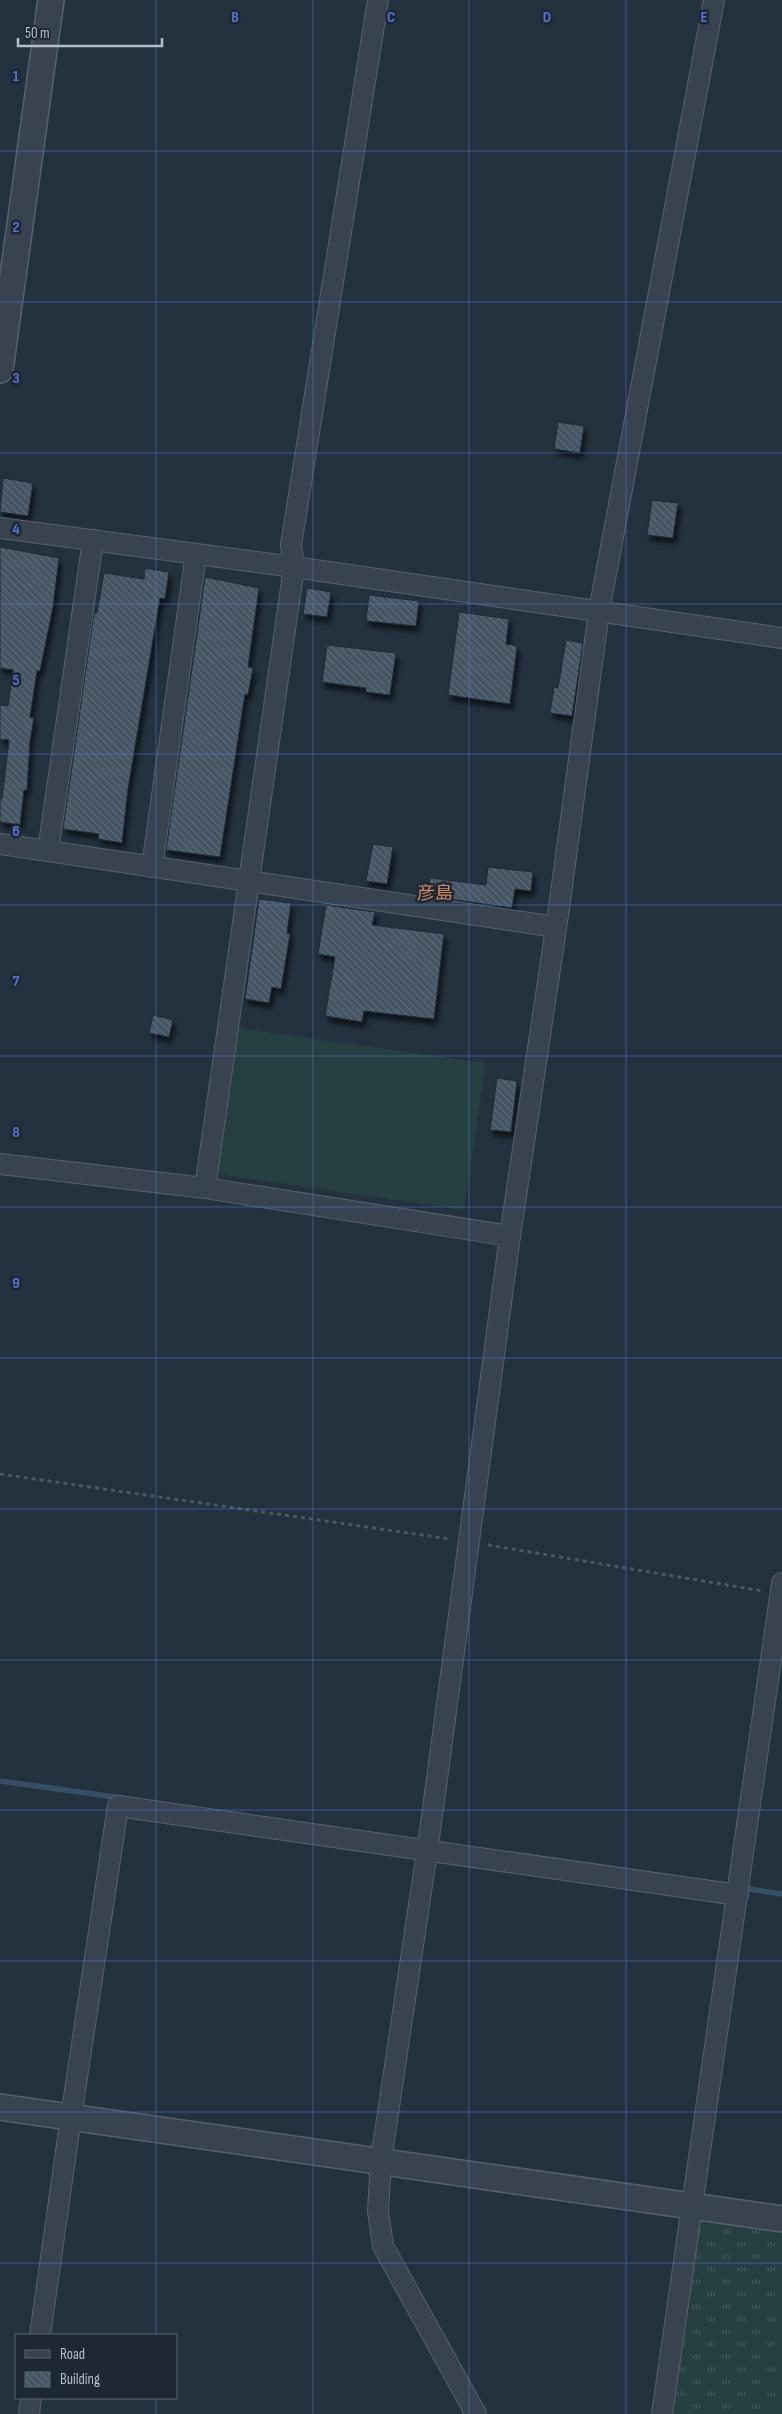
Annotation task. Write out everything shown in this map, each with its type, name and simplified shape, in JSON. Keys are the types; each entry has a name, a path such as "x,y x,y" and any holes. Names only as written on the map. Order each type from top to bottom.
{"street":[{"path":"0,370 51,0"},
{"path":"205,1188 294,566 291,545 378,0"},
{"path":"476,2414 383,2246 378,2211 382,2160 428,1844 510,1236 556,927 599,611 714,0"},
{"path":"0,528 294,566 782,638"},
{"path":"48,851 93,540"},
{"path":"152,867 196,554"},
{"path":"0,844 556,927"},
{"path":"0,1164 205,1188 510,1236"},
{"path":"662,2414 781,1588"},
{"path":"40,2334 70,2117 118,1806 428,1844 738,1890"},
{"path":"0,2107 782,2218"},
{"path":"29,2414 32,2399"}],"path":[{"path":"0,1474 781,1588"}],"green space":[{"path":"239,1028 486,1063 464,1210 217,1174"},
{"path":"699,2218 782,2229 782,2414 670,2414"}],"building":[{"path":"558,422 584,426 580,453 554,449"},
{"path":"3,478 33,483 28,516 0,512"},
{"path":"652,500 678,503 673,538 647,535"},
{"path":"0,547 59,558 53,607 40,671 37,671 30,717 34,718 30,741 27,790 24,790 20,825 0,822 0,799 2,799 9,740 0,739 0,705 8,706 13,670 0,668"},
{"path":"145,568 169,572 165,599 160,598 128,789 122,843 98,839 99,834 63,829 94,613 97,613 104,573 144,579"},
{"path":"205,577 259,588 248,667 253,668 248,695 245,694 220,857 166,850"},
{"path":"307,588 331,592 327,617 303,614"},
{"path":"369,595 419,601 416,626 366,621"},
{"path":"459,612 509,619 506,644 517,646 510,704 448,695"},
{"path":"566,640 583,643 572,716 550,713 554,687 558,688"},
{"path":"327,645 396,653 390,695 366,692 366,688 322,682"},
{"path":"373,844 393,847 387,884 366,881"},
{"path":"488,867 533,872 531,891 515,889 512,908 428,896 430,878 486,885"},
{"path":"259,899 291,903 287,933 290,934 281,989 272,987 269,1003 245,999"},
{"path":"326,905 375,912 372,925 444,934 434,1019 364,1011 362,1022 325,1016 335,957 318,954"},
{"path":"153,1015 173,1020 169,1037 149,1033"},
{"path":"497,1078 517,1081 511,1132 490,1130"}],"waterway":[{"path":"0,1781 122,1798"},
{"path":"742,1888 782,1894"}],"district":[{"name":"彦島","path":"435,893"}]}
